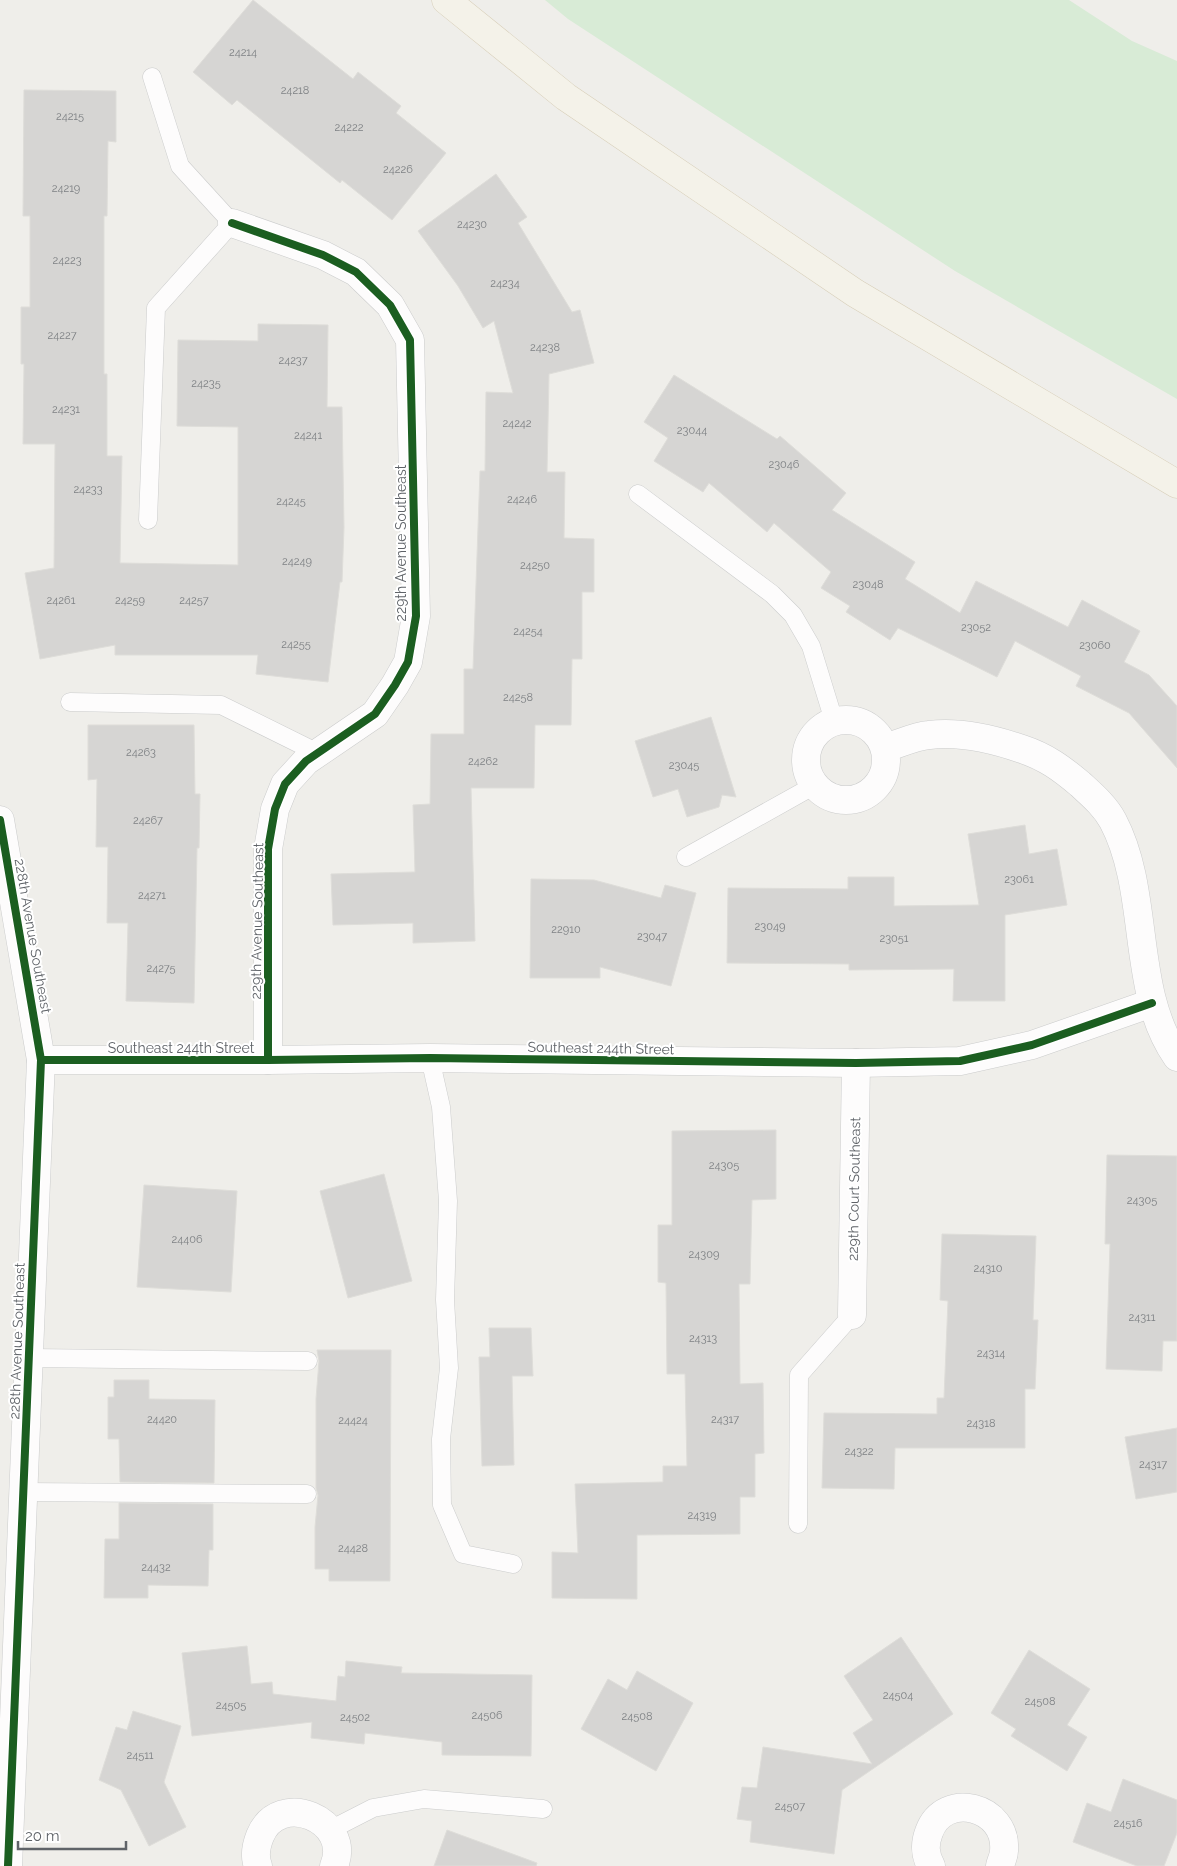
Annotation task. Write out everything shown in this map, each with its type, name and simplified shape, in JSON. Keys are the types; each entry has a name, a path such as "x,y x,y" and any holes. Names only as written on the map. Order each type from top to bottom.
{"main road":[{"path":"446,0 566,97 855,293 1177,484"}],"street":[{"name":"229th Avenue Southeast","path":"232,223 323,255 356,272 390,305 410,340 416,616 408,662 396,684 375,714 306,761 285,784 275,809 268,849 268,1060"},
{"path":"850,719 865,724 878,734 885,748 887,763 882,779 872,791 858,799 842,800 827,796 815,786 807,772 805,756 810,741 820,728 834,721 850,719"},
{"path":"885,748 928,735 968,736 994,740 1041,755 1066,772 1096,798 1112,820 1130,864 1152,1003 1168,1044 1177,1057"},
{"name":"228th Avenue Southeast","path":"0,820 41,1060 8,1866"},
{"name":"Southeast 244th Street","path":"41,1060 430,1058 856,1063 960,1062 1032,1045 1152,1003"},
{"name":"229th Court Southeast","path":"852,1315 856,1063"},
{"path":"931,1866 926,1856 925,1841 931,1827 941,1815 948,1811 955,1808 970,1808 985,1812 997,1823 1004,1837 1004,1852 1000,1866"},
{"path":"258,1866 256,1861 256,1845 262,1830 273,1819 288,1813 304,1813 319,1819 330,1830 336,1845 336,1861 334,1866"}],"lane":[{"path":"148,520 156,308 232,223 180,166 152,77"},
{"path":"638,494 772,594 793,615 811,646 834,721"},
{"path":"70,702 221,705 318,753"},
{"path":"686,857 815,786"},
{"path":"430,1058 441,1107 448,1201 445,1300 449,1368 440,1439 442,1505 463,1554 513,1564"},
{"path":"798,1524 799,1375 852,1315"},
{"path":"29,1358 308,1361"},
{"path":"23,1492 307,1494"},
{"path":"330,1830 373,1808 424,1799 543,1809"}],"green space":[{"path":"545,0 1069,0 1132,41 1177,61 1177,399 955,271 568,19"}],"building":[{"path":"253,0 353,79 358,72 401,106 396,113 446,153 392,220 342,180 340,183 237,100 232,105 193,72"},
{"path":"24,90 116,91 116,142 108,141 107,216 104,216 104,374 107,374 107,456 122,456 120,563 238,565 238,427 177,426 178,340 258,341 258,324 328,325 327,407 342,407 344,527 342,582 340,582 328,682 256,674 258,655 115,655 115,645 40,659 25,573 54,568 55,444 23,444 24,364 21,364 21,307 30,307 30,216 23,216"},
{"path":"496,174 527,217 518,223 572,312 580,310 594,363 549,374 547,472 565,472 564,538 594,539 594,592 582,592 582,659 572,659 571,725 535,725 534,788 471,788 475,941 413,943 413,923 333,925 331,874 415,872 413,805 430,804 431,734 464,734 464,669 473,669 480,471 485,471 486,392 513,393 494,321 483,328 458,286 418,231"},
{"path":"674,375 777,439 780,436 846,493 832,510 915,562 905,579 960,613 976,581 1068,627 1082,600 1140,631 1124,662 1149,675 1177,706 1177,768 1129,713 1076,686 1081,676 1015,641 997,677 898,628 890,640 846,612 850,606 821,588 831,572 774,523 767,532 709,483 703,492 654,461 668,438 644,422"},
{"path":"711,717 736,797 722,795 719,807 687,817 678,789 653,797 635,741"},
{"path":"88,725 194,725 195,794 200,794 194,1003 126,1001 128,923 107,923 108,847 96,847 97,779 88,780"},
{"path":"1025,825 1029,854 1057,849 1067,905 1005,915 1005,1001 953,1001 954,969 849,970 849,964 727,963 728,888 848,889 848,877 894,877 894,906 979,905 968,834"},
{"path":"531,879 594,880 661,898 665,885 696,893 671,986 600,967 600,978 530,978"},
{"path":"776,1130 776,1199 752,1200 750,1284 739,1284 740,1384 763,1383 764,1453 755,1454 755,1497 740,1497 740,1534 637,1535 637,1599 552,1598 552,1552 578,1553 575,1484 663,1482 663,1466 687,1466 685,1374 667,1374 666,1283 658,1282 658,1225 672,1225 672,1131"},
{"path":"1107,1155 1177,1156 1177,1341 1163,1341 1162,1371 1106,1369 1110,1244 1105,1244"},
{"path":"384,1174 412,1281 348,1298 320,1191"},
{"path":"144,1185 237,1191 231,1292 137,1287"},
{"path":"942,1234 1036,1236 1033,1320 1038,1320 1035,1389 1025,1389 1025,1448 895,1448 894,1489 822,1488 824,1413 937,1414 937,1398 944,1398 948,1301 940,1300"},
{"path":"489,1328 531,1328 533,1376 512,1376 514,1465 482,1466 479,1357 490,1357"},
{"path":"317,1350 391,1350 390,1581 329,1581 329,1569 315,1569 315,1527 318,1495 316,1488 316,1399 319,1361"},
{"path":"114,1380 149,1380 149,1399 215,1400 214,1483 120,1482 119,1439 108,1439 108,1397 114,1397"},
{"path":"1177,1428 1177,1492 1136,1499 1125,1437"},
{"path":"119,1503 213,1504 213,1550 209,1550 208,1586 148,1585 148,1598 104,1598 105,1539 119,1539"},
{"path":"901,1637 953,1714 842,1790 834,1854 750,1842 752,1821 737,1819 742,1787 757,1788 763,1747 872,1764 853,1733 873,1720 844,1676"},
{"path":"247,1646 251,1684 272,1682 273,1694 336,1701 338,1676 345,1677 346,1661 402,1667 401,1673 532,1675 531,1756 442,1755 442,1742 365,1733 364,1744 311,1738 312,1722 192,1736 182,1653"},
{"path":"1029,1650 1090,1689 1067,1725 1087,1737 1067,1771 1011,1736 1016,1729 991,1713"},
{"path":"637,1671 693,1703 656,1771 581,1729 608,1679 627,1690"},
{"path":"133,1711 181,1726 164,1782 186,1827 149,1846 121,1790 99,1780 116,1727 127,1730"},
{"path":"1123,1779 1177,1800 1177,1833 1164,1866 1137,1866 1073,1842 1087,1803 1111,1812"},
{"path":"447,1830 537,1863 536,1866 434,1866"}],"cycle path":[{"path":"232,223 323,255 356,272 390,305 410,340 416,616 408,662 375,714 306,761 285,784 275,809 268,849 268,1060"},
{"path":"0,820 41,1060 8,1866"},
{"path":"41,1060 430,1058 856,1063 960,1061 1032,1045 1152,1003"}]}
